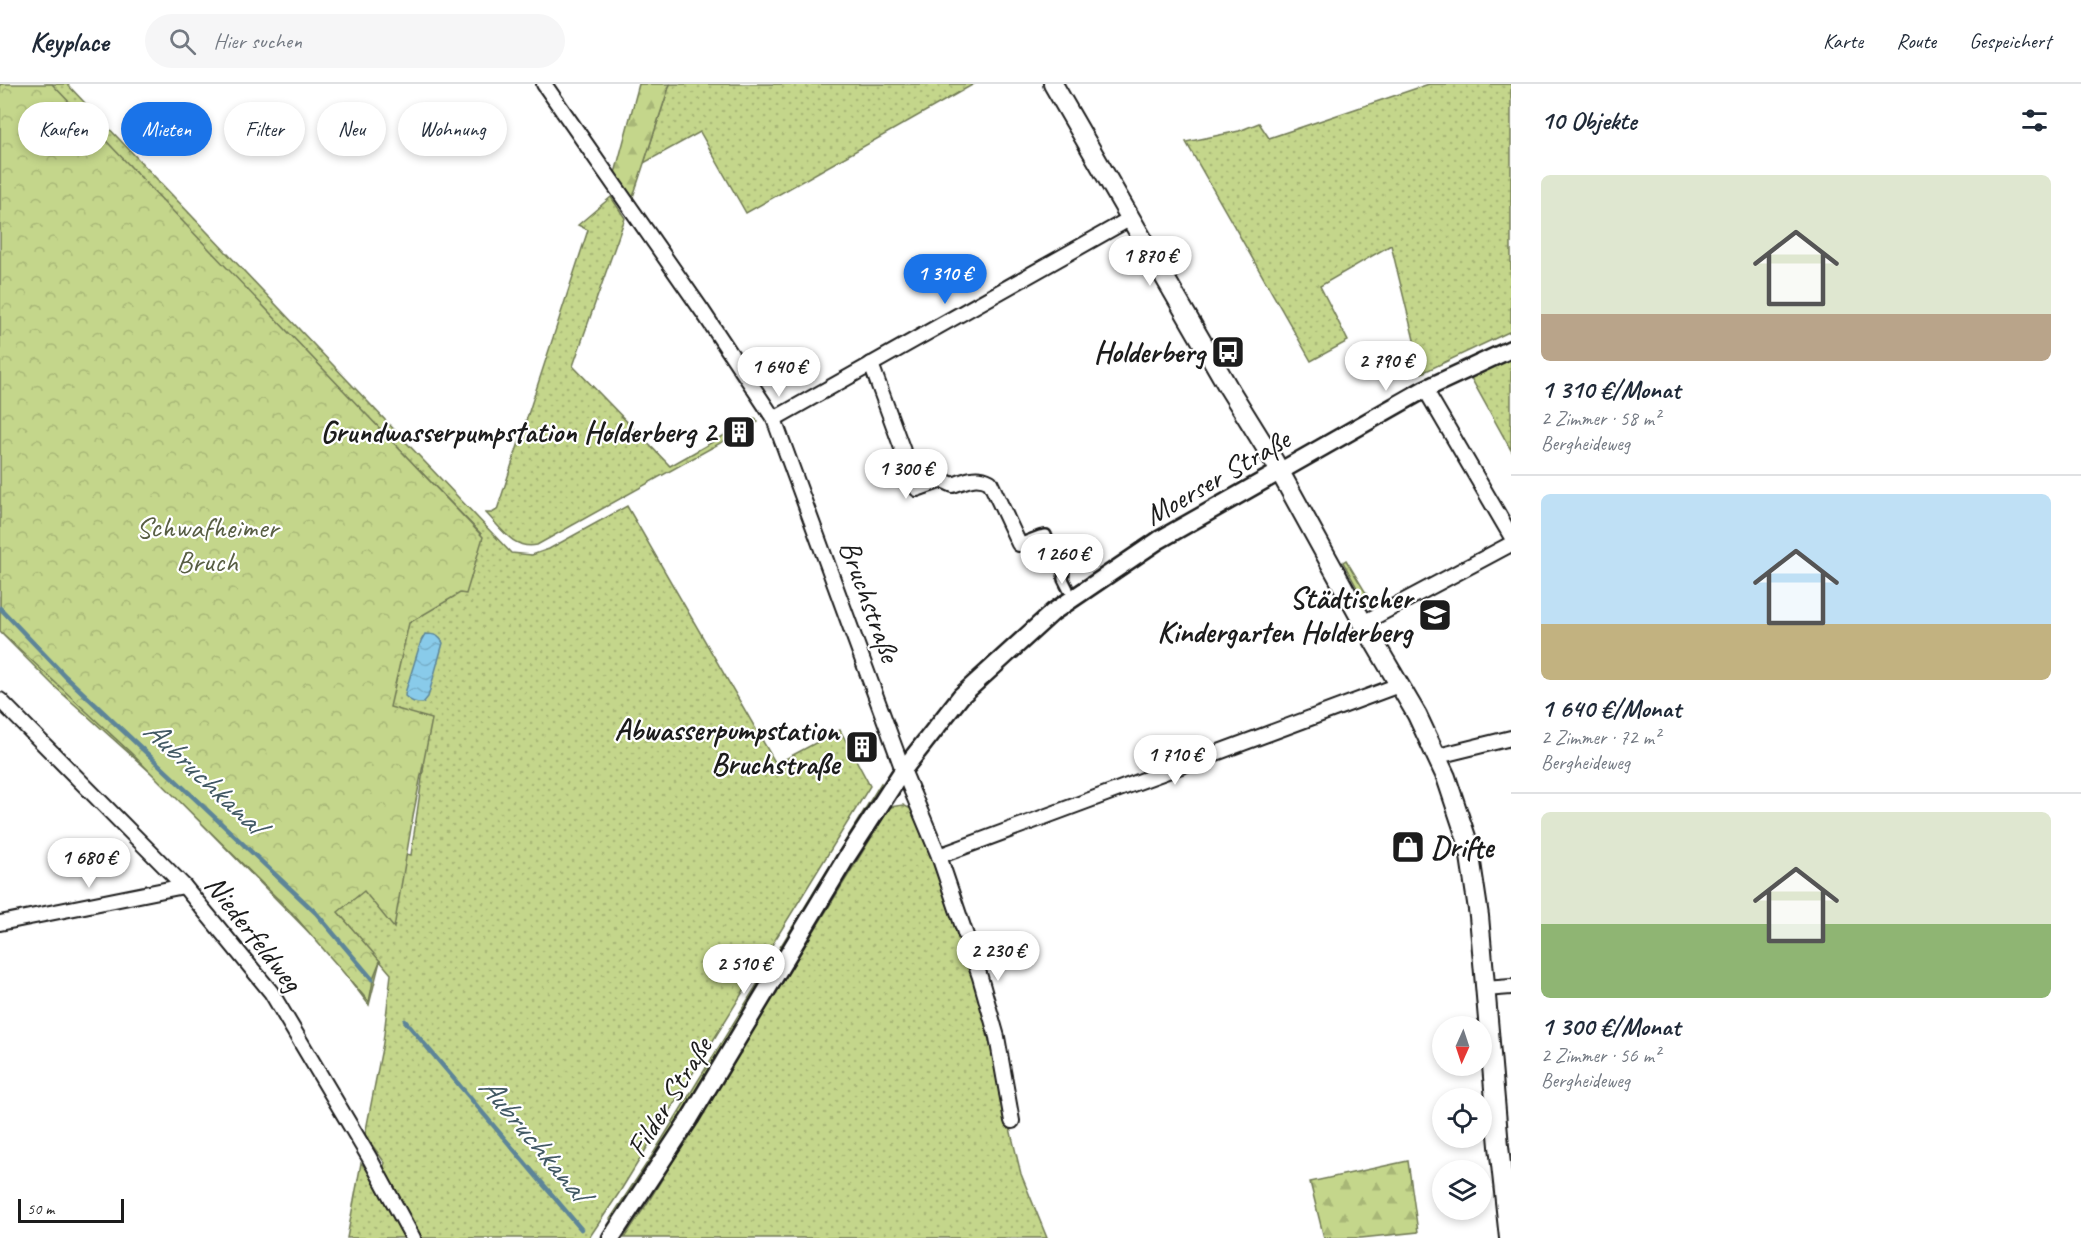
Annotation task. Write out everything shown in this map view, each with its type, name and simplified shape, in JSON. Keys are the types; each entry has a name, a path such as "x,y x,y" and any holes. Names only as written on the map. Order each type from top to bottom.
{"main road":[{"path":"1053,84 1228,387 1280,472 1363,624 1417,715 1438,756 1455,799 1468,843 1479,916 1509,1238"}],"street":[{"name":"Bruchstraße","path":"544,84 703,312 774,419 903,770 939,856 981,976 997,1037 1012,1121"},
{"path":"774,419 1131,218"},
{"name":"Moerser Straße","path":"903,770 962,696 1053,612 1159,540 1425,388 1511,349"},
{"path":"872,364 917,489 942,480 953,485 974,478 990,482 1019,543 1046,536 1055,560 1064,572 1063,579 1068,589"},
{"path":"1425,388 1511,536"},
{"path":"1363,624 1511,544"},
{"path":"939,856 1399,685"},
{"name":"Niederfeldweg","path":"0,700 184,886 271,992 369,1157 413,1238"},
{"path":"1438,756 1511,738"},
{"name":"Filder Straße","path":"611,1238 690,1118 846,858 903,770"},
{"path":"0,923 184,886"},
{"path":"1485,989 1511,987"}],"green space":[{"name":"Schwafheimer Bruch","path":"0,84 52,84 69,102 18,102 18,156 109,156 109,144 483,537 466,594 460,593 409,623 390,707 432,719 394,928 364,891 338,912 380,961 374,976 369,1002 293,914 130,752 0,631"},
{"path":"47,84 67,84 84,102 64,102"},
{"path":"639,84 670,84 631,203 614,177"},
{"path":"670,84 974,84 746,213 700,132 644,163"},
{"path":"1429,84 1511,84 1511,331 1422,373 1391,245 1320,286 1348,341 1311,361 1186,142 1239,131 1259,123 1269,138"},
{"path":"109,128 121,141 121,156 135,156 511,553 532,555 549,549 627,506 776,764 840,730 870,786 589,1238 347,1238 361,1163 379,1182 385,1163 365,1135 383,1043 391,974 380,961 369,1005 330,954 159,780 55,687 0,632 0,597 365,847 411,855 424,764 377,723 406,615 466,583 481,534 109,148"},
{"path":"611,197 625,218 573,366 670,466 755,418 758,422 537,545 529,546 514,541 486,513 497,510 588,230 578,225"},
{"path":"1511,356 1511,450 1470,376"},
{"path":"1346,560 1372,603 1371,605 1367,606 1343,562"},
{"path":"881,783 883,786 653,1160 613,1220 610,1219 653,1154"},
{"path":"903,805 917,816 938,863 971,966 1021,1174 1047,1238 624,1238 890,807"},
{"path":"1408,1161 1418,1232 1361,1238 1324,1238 1310,1182"}],"water":[{"path":"425,634 440,638 443,643 428,697 423,703 418,703 405,696"}],"waterway":[{"name":"Aubruchkanal","path":"0,608 65,676 316,913 372,979"},
{"name":"Aubruchkanal","path":"405,1021 581,1229"}],"place":[{"name":"Holderberg","path":"1228,352"},
{"name":"Grundwasserpumpstation Holderberg 2","path":"739,432"},
{"name":"Städtischer Kindergarten Holderberg","path":"1435,615"},
{"name":"Abwasserpumpstation Bruchstraße","path":"862,747"},
{"name":"Drifte","path":"1408,847"}]}
